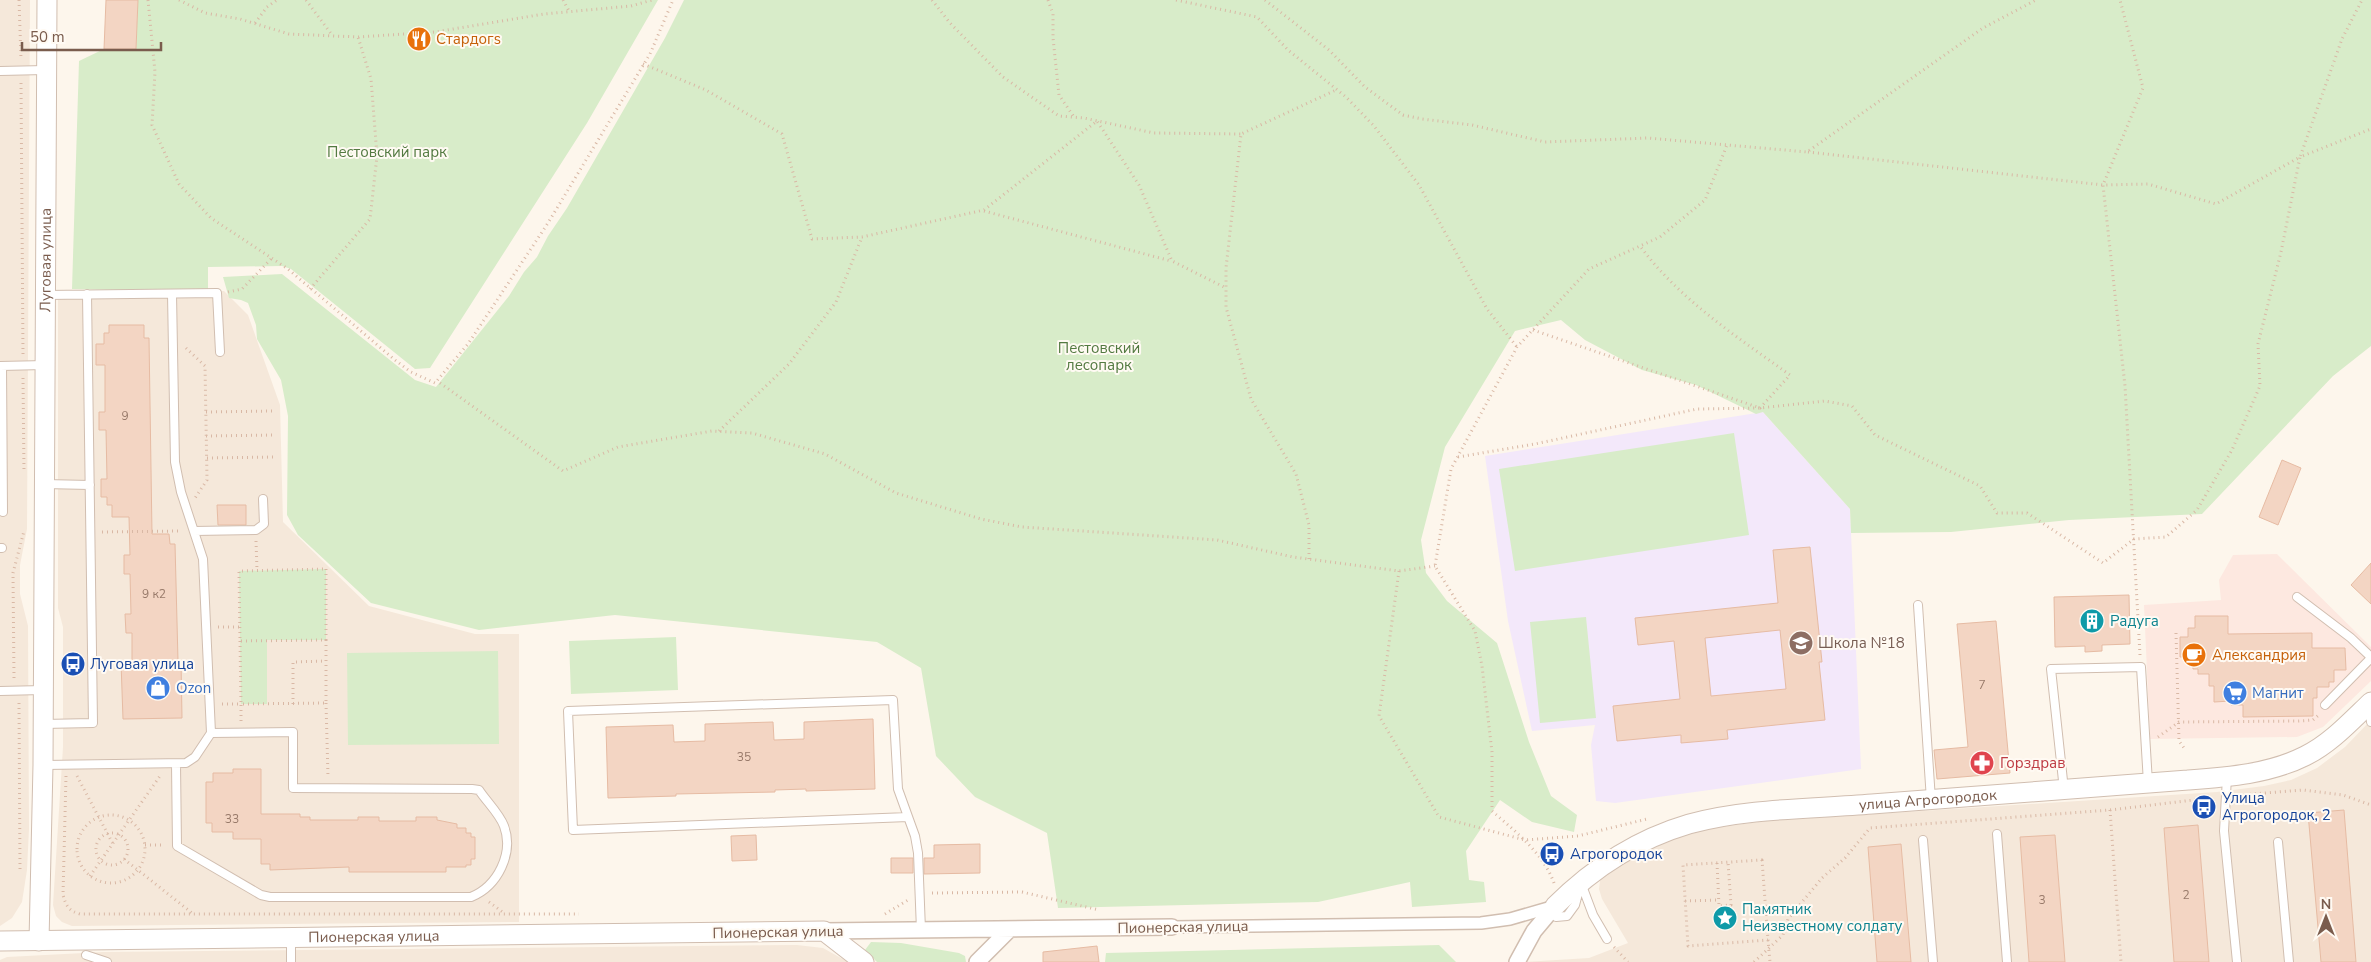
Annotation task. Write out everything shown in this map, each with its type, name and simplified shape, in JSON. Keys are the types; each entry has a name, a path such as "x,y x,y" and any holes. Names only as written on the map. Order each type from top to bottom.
{"street":[{"name":"Луговая улица","path":"39,941 43,765 48,0"},
{"name":"улица Агрогородок","path":"1517,962 1534,931 1580,881 1629,850 1662,833 1690,824 1766,812 2227,777 2260,771 2306,756 2370,709"},
{"name":"Пионерская улица","path":"2,942 1481,923 1510,919 1558,903"},
{"path":"977,962 1010,929"},
{"path":"824,931 864,962"}],"lane":[{"path":"0,70 47,70"},
{"path":"43,724 93,723 87,294"},
{"path":"43,765 186,763 195,757 211,733 203,559 187,511 175,462 172,294"},
{"path":"46,295 217,294 220,352"},
{"path":"3,512 1,366 45,365"},
{"path":"44,484 90,485"},
{"path":"194,531 256,530 264,524 263,499"},
{"path":"2297,597 2350,638 2371,658 2325,705"},
{"path":"1918,605 1931,800"},
{"path":"2064,790 2051,669 2141,667 2148,783"},
{"path":"0,691 43,690"},
{"path":"908,817 573,830 568,711 893,700 898,789 908,817 918,853 921,930"},
{"path":"176,764 177,845 261,895 270,897 471,897 479,894 503,868 506,833 503,824 479,790 293,788 293,732 211,733"},
{"path":"2227,777 2224,831 2237,962"},
{"path":"1997,834 2007,962"},
{"path":"1923,840 1933,962"},
{"path":"2278,842 2289,962"},
{"path":"1580,881 1593,915 1607,939"},
{"path":"291,938 291,962"},
{"path":"86,955 107,962"}],"path":[{"path":"19,0 24,480"},
{"path":"148,0 155,72 152,125 179,184 211,218 272,258 411,372 435,383 468,344 548,223 643,64 673,0"},
{"path":"179,0 205,13 255,23 289,34 358,37 435,32 569,11 630,6 652,0"},
{"path":"255,23 267,7 277,0"},
{"path":"306,0 332,36"},
{"path":"563,0 569,11"},
{"path":"932,0 950,23 1003,77 1059,116 1097,121 1154,133 1241,134 1336,90"},
{"path":"1048,0 1053,14 1052,38 1059,96 1074,117"},
{"path":"1176,0 1257,17 1288,50 1336,90 1374,126 1419,185 1487,309 1517,347"},
{"path":"1265,0 1329,50 1365,88 1403,115 1472,126 1545,142 1648,138 1807,152 2104,185 2148,184 2216,204 2300,157 2371,129"},
{"path":"1807,152 1983,28 2036,0"},
{"path":"2120,0 2143,88 2104,185 2126,386 2141,667"},
{"path":"1458,457 1536,444 1697,409 1760,408 1825,401 1852,406 1875,435 1980,486 1997,513 2027,513 2103,563 2134,539 2166,537 2197,510 2232,450 2260,386 2258,344 2281,252 2300,157 2342,39 2362,0"},
{"path":"310,289 370,219 377,156 370,79 358,37"},
{"path":"643,64 706,90 782,134 812,239 862,237 984,210 1097,121"},
{"path":"1097,121 1139,185 1174,262"},
{"path":"1241,134 1226,268 1226,307 1251,398 1296,474 1309,524 1309,559"},
{"path":"1558,903 1548,868 1525,840 1492,811 1492,752 1482,666 1475,631 1435,566 1451,469 1517,347 1589,269 1660,237 1705,200 1727,145"},
{"path":"984,210 1174,262 1226,288"},
{"path":"719,431 789,364 836,302 862,237"},
{"path":"1640,246 1657,268 1720,325 1790,375 1760,408"},
{"path":"217,294 242,290 272,258"},
{"path":"1533,330 1760,408"},
{"path":"173,335 205,366 207,480 187,511"},
{"path":"440,383 563,471 618,447 719,431 752,433 825,454 896,493 981,519 1022,527 1217,540 1309,559 1399,571 1435,566"},
{"path":"206,412 274,412"},
{"path":"206,436 275,435"},
{"path":"207,458 276,457"},
{"path":"20,877 19,698 14,684 13,573 24,528"},
{"path":"256,530 257,570"},
{"path":"90,532 194,531"},
{"path":"241,704 239,570 326,569 328,788"},
{"path":"1399,571 1379,716 1440,817 1525,840"},
{"path":"207,627 240,627"},
{"path":"2176,633 2179,741 2184,748"},
{"path":"240,641 326,640"},
{"path":"293,704 293,662 326,661"},
{"path":"209,704 326,703"},
{"path":"2146,747 2179,722 2313,720 2325,705"},
{"path":"71,764 113,844"},
{"path":"71,764 65,778 63,895 66,904 72,912 80,914 586,914"},
{"path":"90,876 162,774 176,764"},
{"path":"1754,962 1783,935 1788,919 1822,878 1845,858 1870,828 2110,810 2303,790 2343,795 2371,805"},
{"path":"2110,810 2121,962"},
{"path":"120,816 130,820 140,830 145,846 145,858 138,870 127,880 114,883 100,882 90,876 80,863 77,850 79,836 87,824 98,817 120,816"},
{"path":"107,834 119,835 127,843 127,854 124,859 113,865 101,861 96,849 97,843 107,834"},
{"path":"145,846 177,845"},
{"path":"124,859 194,914"},
{"path":"1768,940 1688,946 1682,865 1762,860 1770,962"},
{"path":"1716,863 1720,906 1731,905 1728,862"},
{"path":"881,916 920,893 1022,892 1107,912"},
{"path":"479,894 504,913"},
{"path":"1685,901 1719,900"},
{"path":"1607,939 1628,962"}],"shaded area":[{"path":"0,0 30,0 27,529 20,565 20,594 28,626 29,829 27,870 22,902 12,918 0,926"},
{"path":"224,291 248,315 280,405 283,522 369,606 475,634 519,634 519,922 72,926 62,922 56,916 53,905 63,747 63,627 58,608 58,292"},
{"path":"1763,412 1850,509 1861,769 1615,803 1596,801 1591,745 1595,725 1532,731 1508,621 1485,456"},
{"path":"2277,554 2371,647 2371,681 2323,727 2297,737 2150,739 2144,605 2221,600 2219,580 2233,555"},
{"path":"2371,720 2371,962 1523,962 1589,958 1628,943 1602,899 1599,889 1600,881 1604,875 1639,854 1667,839 1691,831 1766,821 2217,792 2264,786 2291,780 2317,768 2345,747"},
{"path":"797,945 823,948 848,962 0,962 0,960 7,957 103,952"}],"green space":[{"name":"Пестовский парк","path":"138,0 658,0 587,123 430,368 415,369 291,269 282,266 208,267 208,292 72,289 79,61 104,49 136,49"},
{"name":"Пестовский лесопарк","path":"684,0 2371,0 2371,346 2333,376 2202,514 2069,520 1951,532 1851,533 1850,509 1763,412 1756,414 1696,385 1642,370 1585,340 1561,320 1515,331 1445,447 1421,540 1426,573 1447,601 1497,643 1529,742 1551,796 1577,815 1574,832 1532,822 1500,800 1466,851 1469,880 1484,882 1486,902 1412,907 1410,882 1318,902 1058,908 1047,833 975,797 936,756 921,668 877,642 615,615 479,630 371,603 298,535 287,515 288,416 281,380 257,339 256,325 248,303 229,298 223,277 282,274 415,380 436,387 509,296 524,272 537,257 665,38"},
{"path":"1734,433 1749,535 1515,571 1499,469"},
{"path":"326,569 326,640 267,640 267,704 241,704 239,571"},
{"path":"1586,617 1596,718 1540,723 1530,622"},
{"path":"676,637 678,690 571,694 569,641"},
{"path":"498,651 499,744 348,745 347,653"},
{"path":"871,942 901,943 959,953 965,956 966,962 877,962 865,950"},
{"path":"1439,945 1456,962 1105,962 1106,953"}],"building":[{"path":"106,0 138,0 136,49 104,49"},
{"path":"109,325 144,325 144,338 149,338 152,534 169,534 170,544 175,544 178,661 181,661 182,718 123,719 121,662 132,662 132,633 126,633 125,614 131,614 130,574 124,574 124,555 130,555 129,517 112,517 112,505 107,505 107,497 101,497 101,479 107,479 106,430 99,430 99,412 105,412 105,365 96,365 96,344 104,344 104,333 109,333"},
{"path":"2282,460 2301,468 2278,525 2259,517"},
{"path":"217,505 246,505 246,525 218,525"},
{"name":"Школа №18","path":"1810,547 1822,662 1819,662 1825,720 1727,730 1728,739 1681,743 1681,735 1617,741 1613,706 1680,699 1674,641 1638,645 1635,618 1778,603 1773,550","holes":["1780,630 1786,689 1711,696 1705,638"]},
{"path":"2371,563 2371,604 2351,585"},
{"name":"Радуга","path":"2129,595 2130,644 2102,645 2102,651 2085,652 2085,646 2055,647 2054,597"},
{"path":"2195,616 2228,616 2228,634 2312,633 2312,648 2345,648 2346,670 2334,670 2334,682 2329,682 2329,687 2317,687 2317,698 2313,698 2313,716 2243,717 2243,705 2231,705 2231,701 2214,702 2214,686 2209,686 2209,674 2198,674 2198,669 2193,669 2192,657 2180,657 2180,637 2188,637 2188,628 2195,628"},
{"path":"1996,621 2010,773 1937,779 1934,750 1968,747 1957,624"},
{"path":"873,719 875,789 775,790 775,792 676,794 676,796 608,798 606,727 673,725 674,742 705,741 705,724 773,722 774,740 804,739 804,722"},
{"path":"233,769 261,769 261,814 300,814 300,817 310,817 310,820 358,820 358,817 379,817 379,821 416,821 416,817 437,817 437,820 457,824 457,828 466,828 466,833 471,833 471,837 475,837 475,859 471,859 471,865 466,865 466,867 446,867 446,872 349,872 349,867 270,870 270,864 261,864 261,839 233,839 233,832 212,832 212,823 206,823 206,782 213,782 213,773 233,773"},
{"path":"2344,810 2356,962 2321,962 2308,813"},
{"path":"2198,825 2209,962 2174,962 2164,828"},
{"path":"756,835 757,860 732,861 731,836"},
{"path":"2055,835 2065,962 2029,962 2020,837"},
{"path":"980,844 980,873 924,874 924,858 934,858 934,845"},
{"path":"1901,844 1911,962 1877,962 1868,847"},
{"path":"891,858 913,858 913,873 891,873"},
{"path":"1097,946 1099,962 1043,962 1043,952"}],"place":[{"name":"Стардогs","path":"419,39"},
{"name":"Радуга","path":"2092,621"},
{"name":"Школа №18","path":"1801,643"},
{"name":"Александрия","path":"2194,655"},
{"name":"Луговая улица","path":"73,664"},
{"name":"Ozon","path":"158,688"},
{"name":"Магнит","path":"2235,693"},
{"name":"Горздрав","path":"1982,763"},
{"name":"Улица Агрогородок, 2","path":"2204,807"},
{"name":"Агрогородок","path":"1552,854"},
{"name":"Памятник Неизвестному солдату","path":"1725,918"}]}
